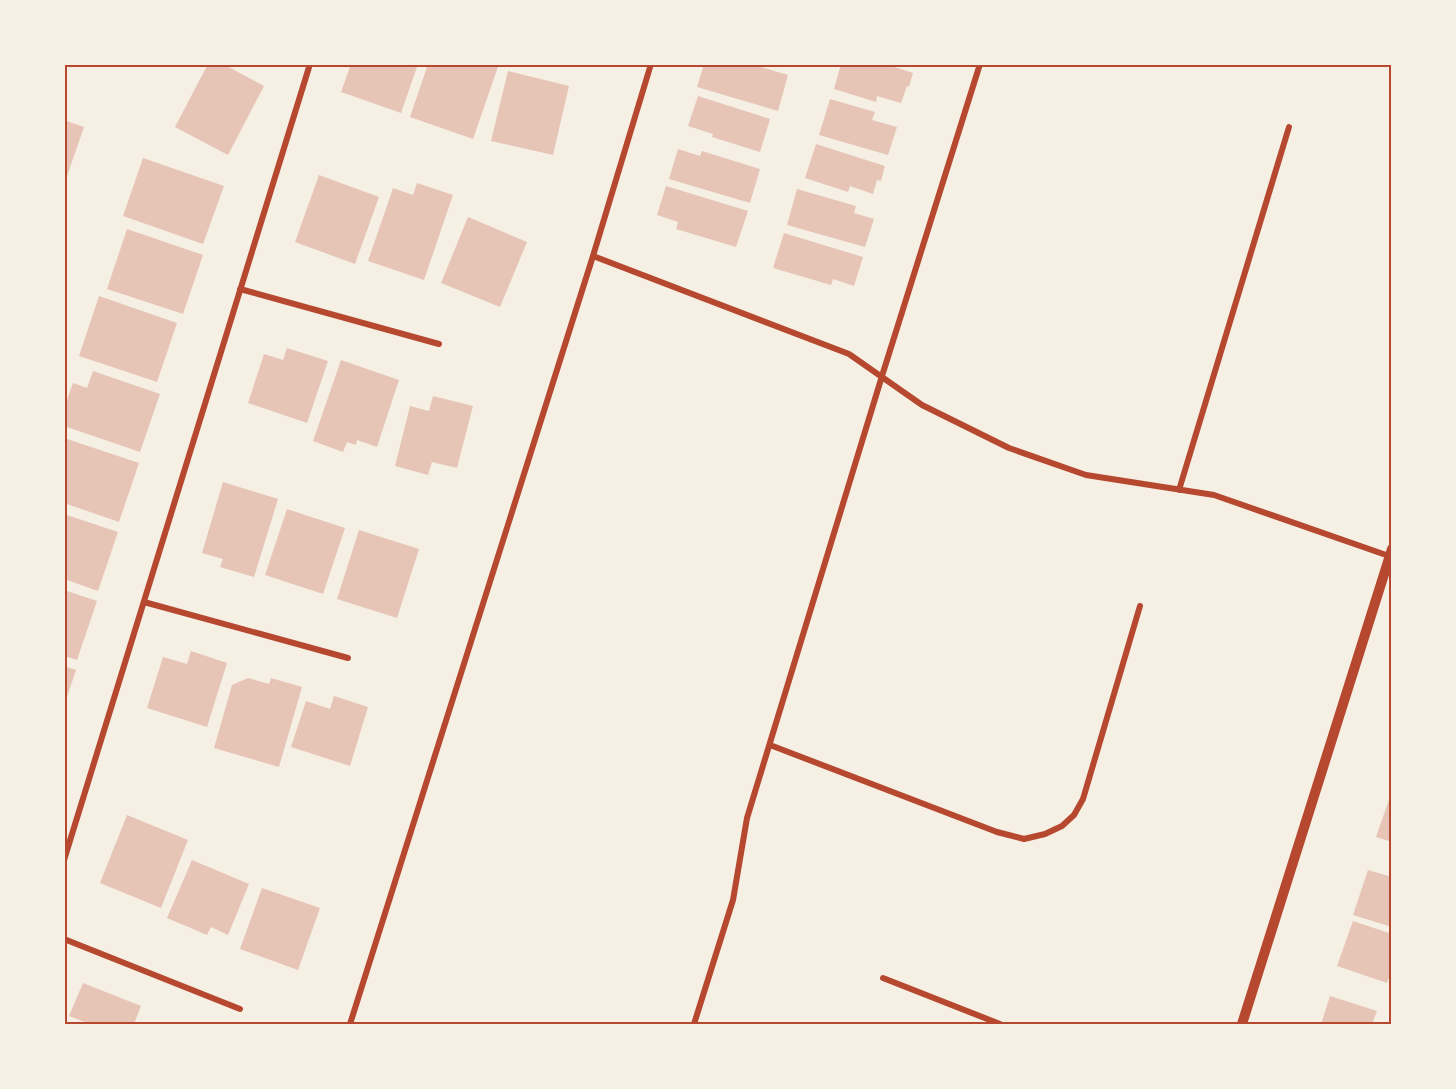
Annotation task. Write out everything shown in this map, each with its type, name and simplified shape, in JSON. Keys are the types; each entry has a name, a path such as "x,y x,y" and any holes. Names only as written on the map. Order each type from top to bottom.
{"street":[{"path":"64,860 310,64"},
{"path":"350,1024 593,256 651,64"},
{"path":"694,1024 733,900 747,818 980,64"},
{"path":"1179,490 1289,127"},
{"path":"593,256 849,354 922,405 1009,447 1086,475 1214,495 1390,552 1242,1024"},
{"path":"240,290 439,345"},
{"path":"144,602 348,658"},
{"path":"770,745 997,832 1024,838 1045,834 1062,826 1074,815 1083,799 1140,606"},
{"path":"64,939 240,1009"},
{"path":"883,978 1000,1024"}],"building":[{"path":"208,64 223,64 264,86 228,155 175,127"},
{"path":"351,64 418,64 401,113 341,92"},
{"path":"428,64 465,66 466,64 499,64 473,139 410,117"},
{"path":"704,64 751,64 788,75 778,111 697,87"},
{"path":"841,64 885,64 913,73 901,103 877,96 876,102 834,89"},
{"path":"508,71 569,86 553,155 491,141"},
{"path":"698,96 770,119 760,152 712,137 713,134 688,126"},
{"path":"830,99 875,112 872,120 897,127 888,155 819,135"},
{"path":"64,120 84,127 65,182 64,182"},
{"path":"816,144 885,166 881,181 877,180 873,194 850,186 848,192 805,178"},
{"path":"678,149 700,156 702,151 760,169 750,203 669,179"},
{"path":"143,158 224,186 203,244 123,216"},
{"path":"319,175 379,197 355,264 295,242"},
{"path":"417,183 453,195 424,280 368,261 393,188 413,195"},
{"path":"666,186 748,211 736,247 676,229 678,222 657,215"},
{"path":"797,189 856,206 854,213 874,219 865,247 787,225"},
{"path":"468,217 527,242 500,307 441,283"},
{"path":"127,229 203,255 183,314 107,289"},
{"path":"784,233 863,257 854,286 833,279 831,285 773,268"},
{"path":"99,296 177,323 157,382 79,356"},
{"path":"287,348 328,361 307,423 248,403 264,354 283,360"},
{"path":"341,360 399,380 377,447 357,440 356,445 347,442 343,452 313,441"},
{"path":"93,371 160,394 140,452 64,426 64,408 73,383 87,388"},
{"path":"433,396 473,406 457,468 432,462 428,475 395,466 410,406 429,411"},
{"path":"64,438 139,463 119,522 64,503"},
{"path":"223,482 278,499 254,577 220,567 223,559 202,553"},
{"path":"287,509 345,528 323,594 265,575"},
{"path":"64,514 118,532 98,591 64,579"},
{"path":"359,530 419,549 397,618 337,599"},
{"path":"64,590 97,601 77,660 64,656"},
{"path":"191,651 227,663 207,727 147,708 163,657 187,664"},
{"path":"64,666 76,670 65,703 64,703"},
{"path":"248,678 269,684 271,678 302,687 279,767 214,748 232,685"},
{"path":"334,696 368,707 350,766 291,747 306,701 330,709"},
{"path":"1392,794 1392,842 1376,837"},
{"path":"127,815 188,840 161,908 100,883"},
{"path":"192,860 249,884 228,935 211,927 207,935 167,918"},
{"path":"1368,870 1392,877 1392,927 1353,915"},
{"path":"262,888 320,908 298,970 240,949"},
{"path":"1353,921 1392,934 1392,969 1387,983 1337,966"},
{"path":"83,983 141,1006 134,1024 90,1024 69,1016"},
{"path":"1330,996 1377,1011 1372,1024 1321,1024"}]}
